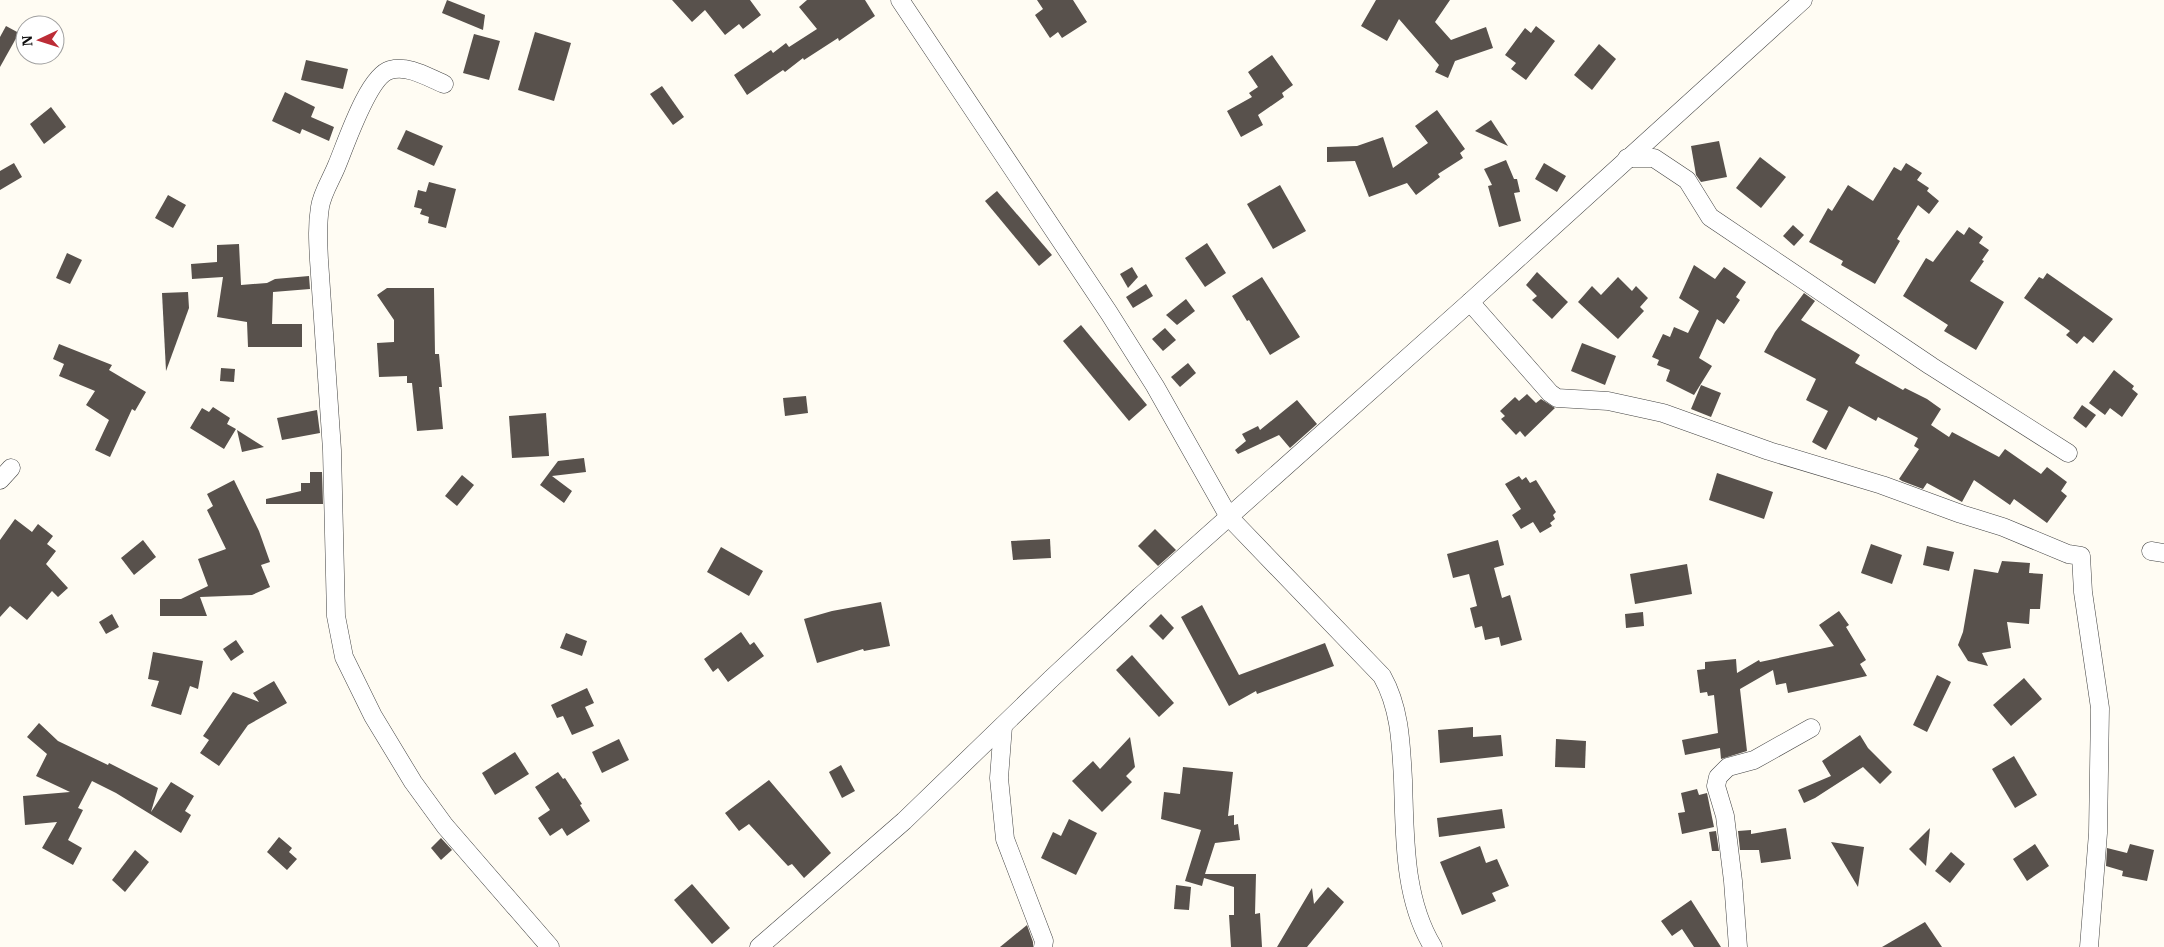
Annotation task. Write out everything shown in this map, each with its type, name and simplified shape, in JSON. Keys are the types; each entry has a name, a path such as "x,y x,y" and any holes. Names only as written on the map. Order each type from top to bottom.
{"street":[{"path":"900,0 1110,313 1155,386 1229,517 1382,676 1392,694 1398,716 1402,750 1404,834 1412,892 1417,914 1433,947"},
{"path":"759,947 904,821 1140,596 1470,302 1803,0"},
{"path":"444,84 412,70 390,70 380,76 351,128 320,205 318,251 332,450 336,616 344,657 374,716 412,782 445,826 550,947"},
{"path":"1627,158 1654,158 1687,180 1710,217 1931,366 2068,453"},
{"path":"1470,302 1550,392 1558,398 1608,401 1663,413 1769,451 1882,485 2003,527 2068,554 2081,556 2083,592 2100,708 2098,833 2089,947"},
{"path":"1003,726 999,778 1005,840 1044,941 1043,947"},
{"path":"1738,947 1734,881 1725,816 1716,786 1718,778 1728,767 1754,760 1810,728"}],"building":[{"path":"447,0 485,15 483,30 442,13"},
{"path":"672,0 750,0 761,15 743,29 739,24 725,35 705,10 692,22"},
{"path":"807,0 865,0 875,16 839,41 838,38 804,60 803,58 785,72 783,70 747,95 734,75 771,50 773,53 786,43 789,47 817,29 799,7"},
{"path":"1037,0 1073,0 1087,22 1062,38 1058,32 1050,38 1035,15 1043,9"},
{"path":"1376,0 1450,0 1435,22 1451,40 1486,27 1493,48 1455,61 1448,78 1435,72 1439,65 1399,19 1387,41 1361,26"},
{"path":"6,26 15,31 15,40 0,67 0,37"},
{"path":"1536,26 1555,41 1526,80 1511,69 1516,63 1505,55 1525,28 1531,33"},
{"path":"535,32 571,43 554,101 518,90"},
{"path":"474,34 500,41 489,80 463,73"},
{"path":"1599,44 1616,59 1592,90 1574,75"},
{"path":"1272,55 1293,85 1282,93 1284,97 1258,115 1263,125 1241,137 1227,111 1252,97 1249,93 1258,87 1248,72"},
{"path":"306,60 348,69 343,89 301,80"},
{"path":"662,86 684,117 673,125 650,94"},
{"path":"285,92 315,107 311,117 334,127 329,141 302,129 300,134 272,121"},
{"path":"51,107 66,127 44,144 30,124"},
{"path":"1437,110 1465,149 1460,153 1463,158 1438,174 1440,177 1416,195 1407,183 1369,197 1355,161 1327,162 1327,147 1357,146 1383,137 1393,168 1428,143 1415,126"},
{"path":"1491,120 1508,146 1475,131"},
{"path":"406,130 443,146 434,166 397,149"},
{"path":"1719,141 1727,177 1701,182 1696,175 1691,146"},
{"path":"1760,157 1786,177 1761,208 1736,188"},
{"path":"1506,160 1514,179 1517,179 1520,192 1514,193 1521,221 1499,227 1488,186 1492,185 1484,169"},
{"path":"14,163 22,177 0,190 0,171"},
{"path":"1544,163 1566,176 1557,192 1535,179"},
{"path":"1906,163 1922,173 1917,180 1929,188 1927,191 1939,201 1929,214 1918,205 1897,239 1900,241 1875,284 1841,265 1843,261 1809,242 1828,208 1832,211 1848,185 1873,201 1894,167 1901,171"},
{"path":"429,182 456,189 446,228 428,223 429,217 420,214 422,209 414,207 418,190 426,192"},
{"path":"1280,185 1306,231 1273,249 1247,204"},
{"path":"997,191 1052,255 1039,266 985,201"},
{"path":"168,195 186,205 173,228 155,218"},
{"path":"1793,225 1804,235 1794,246 1783,236"},
{"path":"1969,227 1983,237 1979,243 1989,250 1970,281 2004,302 1976,350 1944,331 1948,325 1903,296 1926,258 1933,262 1957,230 1964,235"},
{"path":"1207,243 1226,273 1205,287 1185,258"},
{"path":"239,244 241,285 309,276 310,289 273,292 272,324 302,324 302,347 248,347 247,322 217,317 223,277 192,279 191,264 217,262 217,245"},
{"path":"67,253 82,260 70,284 56,278"},
{"path":"1694,265 1715,279 1724,267 1746,282 1736,297 1740,300 1724,324 1717,319 1699,358 1712,366 1694,395 1666,381 1670,370 1657,365 1659,360 1652,357 1663,334 1670,337 1674,327 1688,333 1699,311 1679,298"},
{"path":"1132,267 1138,277 1128,288 1120,274"},
{"path":"1537,272 1568,302 1552,319 1532,300 1537,296 1526,285"},
{"path":"2047,273 2113,319 2093,343 2084,336 2077,344 2066,335 2070,331 2024,298 2039,277 2043,279"},
{"path":"1262,277 1300,337 1270,355 1232,296"},
{"path":"1618,277 1632,291 1636,286 1648,298 1640,307 1644,311 1618,339 1578,302 1592,286 1601,295"},
{"path":"1146,284 1153,296 1133,308 1126,297"},
{"path":"387,288 434,288 435,354 439,354 442,387 439,387 443,429 417,431 412,383 407,383 407,376 379,377 377,343 394,342 394,320 377,295"},
{"path":"188,292 189,308 166,371 162,293"},
{"path":"1804,293 1815,301 1801,320 1860,355 1855,363 1903,390 1905,388 1927,399 1941,409 1931,425 1949,437 1952,432 1999,457 2005,449 2041,474 2047,467 2067,482 2061,491 2067,496 2047,523 2014,499 2010,505 1974,480 1962,502 1927,483 1923,489 1902,481 1899,479 1919,449 1914,446 1918,438 1878,417 1876,421 1849,406 1826,450 1812,442 1828,411 1806,400 1816,379 1764,352 1775,332"},
{"path":"1186,299 1195,311 1177,325 1166,315"},
{"path":"1081,325 1147,405 1129,421 1063,341"},
{"path":"1165,328 1176,340 1163,351 1152,339"},
{"path":"1582,343 1616,356 1605,385 1571,371"},
{"path":"59,344 112,365 109,370 146,392 135,411 132,409 110,457 95,450 109,420 86,405 95,391 59,376 64,364 53,359"},
{"path":"1188,363 1196,373 1180,387 1171,377"},
{"path":"221,368 235,369 234,382 220,381"},
{"path":"2114,370 2134,386 2132,389 2138,394 2122,417 2110,408 2105,415 2089,403"},
{"path":"1701,385 1721,393 1711,417 1691,409"},
{"path":"1527,394 1536,403 1541,399 1555,408 1525,437 1520,431 1516,435 1501,419 1505,416 1500,411 1515,397 1519,401"},
{"path":"806,396 808,413 785,416 783,398"},
{"path":"1297,400 1317,424 1290,448 1279,435 1238,454 1235,450 1246,441 1242,434 1258,426 1260,430"},
{"path":"2082,405 2096,415 2086,428 2073,418"},
{"path":"213,407 230,418 227,424 236,429 224,449 190,428 202,408 209,412"},
{"path":"317,410 320,433 282,440 277,418"},
{"path":"546,413 549,456 512,458 509,416"},
{"path":"237,430 264,447 242,452"},
{"path":"584,458 586,472 552,476 572,491 564,503 540,485 558,461"},
{"path":"310,472 322,472 323,504 266,504 266,499 301,491 301,483 310,483"},
{"path":"1717,473 1773,492 1764,519 1709,500"},
{"path":"462,475 474,485 457,506 445,496"},
{"path":"1519,476 1522,480 1526,477 1530,483 1536,480 1556,512 1553,515 1555,519 1550,523 1552,526 1540,533 1533,522 1521,529 1512,515 1521,509 1505,484"},
{"path":"234,480 259,531 270,562 261,565 270,587 252,595 200,597 207,616 160,616 160,599 181,599 208,586 198,559 226,549 207,510 213,506 207,494"},
{"path":"15,519 32,532 38,524 53,536 47,544 56,551 46,564 68,588 58,597 52,591 27,620 10,606 0,617 0,540"},
{"path":"1155,529 1176,550 1158,566 1138,546"},
{"path":"1050,539 1051,558 1013,560 1011,541"},
{"path":"143,540 156,557 134,575 121,558"},
{"path":"1498,540 1504,565 1494,568 1502,598 1510,595 1522,640 1501,646 1499,637 1485,640 1482,626 1475,628 1470,608 1477,606 1469,574 1453,578 1447,554"},
{"path":"1871,544 1902,555 1892,584 1861,573"},
{"path":"1927,546 1954,552 1949,571 1923,565"},
{"path":"721,547 763,571 749,596 707,572"},
{"path":"2002,561 2030,563 2029,573 2043,574 2040,609 2030,609 2029,624 2007,622 2011,648 1982,653 1988,666 1968,661 1958,645 1963,632 1974,569 1998,573"},
{"path":"1687,564 1692,594 1635,604 1630,574"},
{"path":"881,602 890,646 864,651 863,649 817,663 804,619 832,611"},
{"path":"1202,605 1239,675 1325,643 1334,666 1257,694 1256,691 1229,706 1181,617"},
{"path":"1839,611 1849,625 1846,627 1866,660 1860,664 1867,676 1788,693 1786,683 1776,685 1773,670 1740,689 1747,751 1721,759 1720,748 1685,755 1682,740 1718,733 1714,695 1708,696 1707,692 1700,693 1697,670 1705,669 1705,662 1736,659 1737,673 1759,660 1760,662 1834,646 1819,625"},
{"path":"1643,612 1644,626 1626,628 1625,614"},
{"path":"112,614 119,627 106,634 99,622"},
{"path":"1161,614 1174,628 1163,640 1149,626"},
{"path":"741,632 750,645 754,642 764,656 728,682 718,668 713,672 704,659"},
{"path":"566,633 587,641 582,656 560,648"},
{"path":"236,640 244,652 231,661 223,649"},
{"path":"153,652 203,661 198,689 190,686 181,715 151,706 159,681 148,679"},
{"path":"1132,655 1174,703 1159,717 1116,670"},
{"path":"1937,675 1951,682 1927,732 1913,725"},
{"path":"2024,678 2042,699 2011,726 1993,705"},
{"path":"274,681 287,703 248,725 219,766 200,753 209,740 203,736 233,692 259,702 253,693"},
{"path":"587,688 594,703 585,707 594,726 572,735 563,716 557,718 551,705"},
{"path":"39,723 58,741 108,765 109,763 158,788 151,812 171,782 194,796 185,811 191,815 181,833 116,793 92,781 78,808 83,810 68,840 82,848 73,865 42,848 57,822 25,825 23,796 70,792 36,776 47,754 27,737"},
{"path":"1473,727 1473,737 1501,735 1503,756 1440,763 1438,730"},
{"path":"1860,735 1868,748 1892,772 1880,784 1863,767 1804,803 1798,790 1831,776 1822,761"},
{"path":"1130,737 1135,767 1126,776 1132,782 1102,812 1072,781 1093,761 1100,769"},
{"path":"619,739 629,760 602,773 592,752"},
{"path":"1556,739 1586,741 1585,768 1555,767"},
{"path":"515,752 529,774 495,795 482,773"},
{"path":"2014,756 2037,795 2015,808 1992,769"},
{"path":"841,765 855,791 842,798 829,772"},
{"path":"1183,767 1233,772 1228,816 1234,815 1234,825 1238,824 1240,840 1215,843 1205,874 1256,874 1255,914 1260,913 1262,947 1231,947 1229,915 1234,915 1234,887 1204,878 1202,886 1185,881 1201,830 1161,819 1164,792 1180,794"},
{"path":"558,772 563,779 565,778 582,804 580,805 590,821 567,836 562,828 550,836 538,818 550,810 535,787"},
{"path":"769,780 831,853 804,878 792,864 788,866 749,824 739,831 725,813"},
{"path":"1697,789 1699,795 1707,793 1714,827 1682,834 1678,813 1685,812 1681,793"},
{"path":"1502,809 1505,828 1439,837 1437,818"},
{"path":"1069,819 1097,833 1076,875 1041,858 1053,832 1061,836"},
{"path":"1786,828 1791,859 1761,863 1759,850 1740,850 1738,831 1751,830 1751,834"},
{"path":"1930,828 1926,866 1909,849"},
{"path":"1716,831 1719,851 1712,851 1709,832"},
{"path":"279,837 292,848 289,852 297,859 287,870 267,852"},
{"path":"441,838 452,850 441,860 431,848"},
{"path":"1831,842 1864,847 1858,887"},
{"path":"2035,844 2049,866 2027,881 2013,859"},
{"path":"2130,844 2154,850 2147,881 2122,876 2123,871 2106,866 2107,848 2127,853"},
{"path":"1480,846 1486,863 1497,859 1509,886 1492,893 1496,901 1462,915 1440,862"},
{"path":"135,850 149,862 125,892 112,880"},
{"path":"1951,852 1965,864 1950,883 1935,871"},
{"path":"692,884 730,928 712,944 674,900"},
{"path":"1176,885 1191,887 1189,910 1174,909"},
{"path":"1328,887 1344,902 1307,947 1277,947 1312,888 1314,904"},
{"path":"1691,900 1721,947 1694,947 1682,929 1672,936 1661,921"},
{"path":"1925,922 1942,947 1882,947"},
{"path":"1027,925 1033,947 1000,947"}]}
